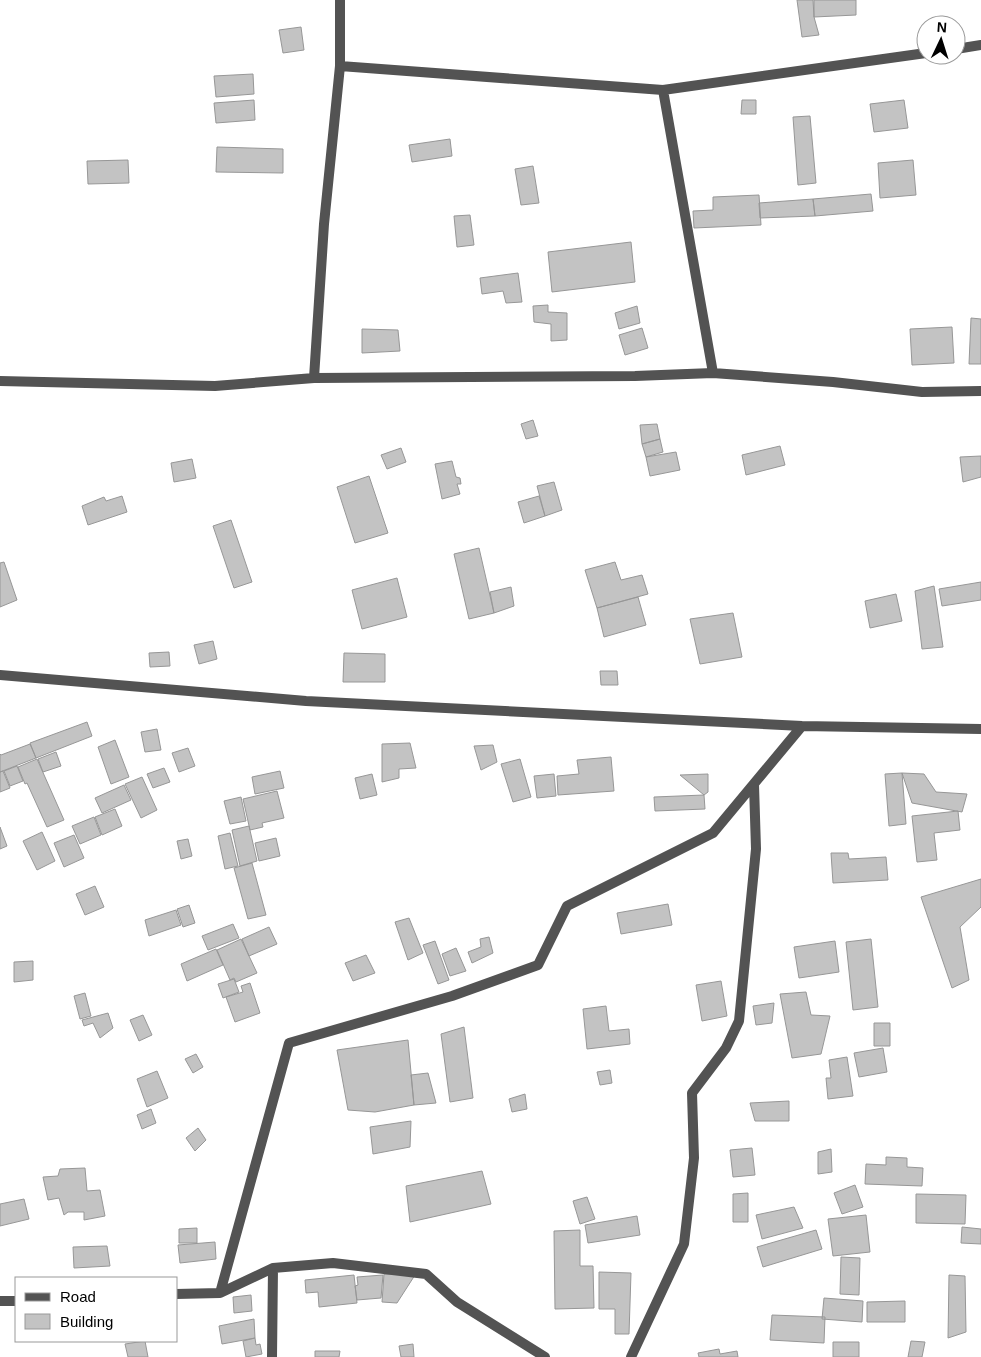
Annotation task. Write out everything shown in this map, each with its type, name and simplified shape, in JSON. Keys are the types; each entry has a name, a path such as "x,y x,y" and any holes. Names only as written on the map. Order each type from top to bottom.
{"street":[{"path":"314,378 324,224 340,66 340,0"},
{"path":"966,47 981,45"},
{"path":"340,66 663,90 916,54"},
{"path":"663,90 713,373"},
{"path":"0,382 215,386 314,378 615,376 713,373 833,382 922,392 981,390"},
{"path":"0,675 306,701 802,726 981,729"},
{"path":"220,1293 289,1043 452,996 538,965 567,906 713,833 802,726"},
{"path":"632,1357 684,1244 694,1158 692,1094 726,1048 739,1021 756,849 754,784"},
{"path":"178,1294 220,1293 273,1268 333,1263 426,1274 457,1302 545,1357"},
{"path":"272,1357 273,1268"},
{"path":"0,1301 15,1301"},
{"path":"528,1345 529,1357"}],"building":[{"path":"797,0 813,0 814,17 819,35 802,37"},
{"path":"814,0 856,0 856,15 814,17"},
{"path":"301,27 304,50 283,53 279,30"},
{"path":"253,74 254,94 216,97 214,76"},
{"path":"254,100 255,120 216,123 214,103"},
{"path":"742,100 756,100 756,114 741,114"},
{"path":"904,100 908,128 874,132 870,104"},
{"path":"810,116 816,183 798,185 793,117"},
{"path":"450,139 452,156 412,162 409,145"},
{"path":"217,147 283,149 283,173 216,172"},
{"path":"128,160 129,183 88,184 87,161"},
{"path":"913,160 916,195 880,198 878,163"},
{"path":"533,166 539,203 521,205 515,169"},
{"path":"871,194 873,211 815,216 813,199"},
{"path":"759,195 761,225 694,228 693,211 713,210 713,197"},
{"path":"813,199 815,216 760,218 759,203"},
{"path":"470,215 474,245 457,247 454,216"},
{"path":"631,242 635,282 552,292 548,252"},
{"path":"518,273 522,302 506,303 503,291 482,294 480,278"},
{"path":"548,305 548,312 567,313 567,340 551,341 551,324 534,322 533,306"},
{"path":"637,306 640,323 619,329 615,313"},
{"path":"971,318 981,319 981,364 969,364"},
{"path":"952,327 954,363 912,365 910,329"},
{"path":"642,328 648,348 625,355 619,335"},
{"path":"362,329 398,330 400,351 362,353"},
{"path":"533,420 538,436 526,439 521,424"},
{"path":"657,424 660,439 642,444 640,425"},
{"path":"660,439 663,452 646,457 642,444"},
{"path":"780,446 785,465 746,475 742,455"},
{"path":"401,448 406,462 387,469 381,455"},
{"path":"676,452 680,470 650,476 646,457"},
{"path":"981,456 981,477 963,482 960,457"},
{"path":"192,459 196,478 174,482 171,463"},
{"path":"452,461 456,477 460,478 461,484 457,484 460,494 442,499 435,464"},
{"path":"369,476 388,533 355,543 337,487"},
{"path":"554,482 562,510 545,516 537,486"},
{"path":"122,496 127,512 88,525 82,506 104,497 106,501"},
{"path":"539,496 545,516 524,523 518,502"},
{"path":"231,520 252,582 234,588 213,526"},
{"path":"479,548 494,613 469,619 454,554"},
{"path":"4,562 17,600 0,607 0,563"},
{"path":"615,562 621,580 642,575 648,594 597,608 585,570"},
{"path":"397,578 407,617 362,629 352,590"},
{"path":"981,582 981,600 942,606 939,589"},
{"path":"934,586 943,647 922,649 915,591"},
{"path":"511,587 514,606 494,613 490,592"},
{"path":"896,594 902,621 870,628 865,601"},
{"path":"638,597 646,625 604,637 597,608"},
{"path":"733,613 742,657 700,664 690,619"},
{"path":"213,641 217,659 199,664 194,645"},
{"path":"169,652 170,666 150,667 149,653"},
{"path":"344,653 385,654 385,682 343,682"},
{"path":"600,671 617,671 618,685 601,685"},
{"path":"87,722 92,736 36,758 30,743"},
{"path":"157,729 161,750 145,752 141,732"},
{"path":"115,740 129,777 111,784 98,747"},
{"path":"410,743 416,768 399,769 399,778 382,782 382,744"},
{"path":"30,744 36,758 0,772 0,754"},
{"path":"493,745 497,762 481,770 474,746"},
{"path":"188,748 195,766 179,772 172,753"},
{"path":"56,752 61,766 43,772 38,759"},
{"path":"611,757 614,791 558,795 557,776 579,774 577,760"},
{"path":"37,759 64,820 47,827 18,767"},
{"path":"520,759 531,797 513,802 501,764"},
{"path":"17,766 23,781 10,786 4,771"},
{"path":"164,768 170,782 153,788 147,774"},
{"path":"3,771 10,788 0,792 0,772"},
{"path":"280,771 284,788 255,794 252,777"},
{"path":"902,773 906,824 889,826 885,774"},
{"path":"902,773 924,774 936,792 967,794 962,812 912,803"},
{"path":"372,774 377,795 360,799 355,778"},
{"path":"554,774 556,796 537,798 534,776"},
{"path":"708,774 708,792 704,795 680,775"},
{"path":"142,777 157,810 141,818 125,784"},
{"path":"124,785 131,800 102,813 95,798"},
{"path":"277,791 284,818 262,823 263,827 250,830 243,799"},
{"path":"704,795 705,809 655,811 654,797"},
{"path":"241,797 246,821 230,824 224,801"},
{"path":"115,809 122,826 102,835 95,817"},
{"path":"958,811 960,830 934,833 937,860 917,862 912,816"},
{"path":"94,817 101,835 80,844 72,826"},
{"path":"249,826 257,861 240,866 232,830"},
{"path":"0,827 7,846 0,849"},
{"path":"42,832 55,861 37,870 23,841"},
{"path":"230,833 238,866 225,869 218,836"},
{"path":"74,835 84,858 64,867 54,843"},
{"path":"276,838 280,856 259,861 255,843"},
{"path":"188,839 192,856 181,859 177,841"},
{"path":"831,853 848,853 849,859 886,857 888,880 833,883"},
{"path":"252,863 266,915 248,919 234,868"},
{"path":"981,879 981,907 960,927 969,980 952,988 921,897"},
{"path":"95,886 104,907 85,915 76,894"},
{"path":"668,904 672,925 621,934 617,913"},
{"path":"189,905 195,923 183,927 177,909"},
{"path":"176,910 181,925 149,936 145,920"},
{"path":"409,918 423,953 408,960 395,922"},
{"path":"233,924 239,938 208,950 202,936"},
{"path":"269,927 277,944 249,956 242,939"},
{"path":"489,937 493,953 472,963 468,952 481,947 480,939"},
{"path":"241,939 257,973 236,982 234,978 230,980 217,950"},
{"path":"871,939 878,1007 853,1010 846,942"},
{"path":"435,941 449,980 438,984 423,945"},
{"path":"835,941 839,972 799,978 794,947"},
{"path":"456,948 466,971 450,976 442,954"},
{"path":"216,949 223,965 187,981 181,964"},
{"path":"366,955 375,973 353,981 345,963"},
{"path":"33,961 33,980 14,982 14,962"},
{"path":"234,979 239,992 223,998 218,984"},
{"path":"721,981 727,1016 702,1021 696,985"},
{"path":"250,983 260,1013 235,1022 226,997 243,992 241,986"},
{"path":"806,992 811,1015 830,1016 821,1054 792,1058 780,994"},
{"path":"85,993 91,1016 80,1019 74,996"},
{"path":"774,1003 772,1023 756,1025 753,1006"},
{"path":"606,1006 609,1031 629,1029 630,1044 587,1049 583,1009"},
{"path":"108,1013 113,1028 100,1038 93,1023 84,1026 82,1020"},
{"path":"143,1015 152,1035 139,1041 130,1020"},
{"path":"874,1023 890,1023 890,1046 874,1046"},
{"path":"464,1027 473,1098 450,1102 441,1034"},
{"path":"408,1040 414,1105 375,1112 348,1110 337,1050"},
{"path":"883,1048 887,1072 859,1077 854,1053"},
{"path":"196,1054 203,1067 193,1073 185,1059"},
{"path":"847,1057 853,1096 828,1099 826,1078 831,1078 829,1060"},
{"path":"610,1070 612,1083 600,1085 597,1072"},
{"path":"157,1071 168,1098 147,1107 137,1079"},
{"path":"428,1073 436,1103 414,1105 411,1075"},
{"path":"525,1094 527,1109 512,1112 509,1099"},
{"path":"789,1101 789,1121 755,1121 750,1103"},
{"path":"151,1109 156,1123 142,1129 137,1115"},
{"path":"411,1121 410,1147 373,1154 370,1127"},
{"path":"198,1128 206,1140 195,1151 186,1138"},
{"path":"752,1148 755,1175 733,1177 730,1150"},
{"path":"831,1149 832,1172 818,1174 818,1152"},
{"path":"886,1157 907,1158 907,1167 923,1168 922,1186 865,1184 866,1164 886,1165"},
{"path":"85,1168 87,1191 100,1190 105,1216 84,1220 84,1212 68,1212 64,1215 59,1198 48,1200 43,1177 58,1176 60,1169"},
{"path":"482,1171 491,1204 410,1222 406,1186"},
{"path":"855,1185 863,1207 842,1214 834,1193"},
{"path":"748,1193 748,1222 733,1222 733,1194"},
{"path":"916,1194 966,1195 965,1224 916,1223"},
{"path":"587,1197 595,1219 580,1224 573,1201"},
{"path":"24,1199 29,1219 0,1226 0,1204"},
{"path":"794,1207 803,1228 762,1239 756,1215"},
{"path":"866,1215 870,1252 833,1256 828,1219"},
{"path":"637,1216 640,1235 588,1243 585,1225"},
{"path":"962,1227 981,1229 981,1244 961,1243"},
{"path":"197,1228 197,1243 179,1243 179,1229"},
{"path":"580,1230 580,1266 593,1266 594,1308 555,1309 554,1231"},
{"path":"816,1230 822,1249 763,1267 757,1247"},
{"path":"215,1242 216,1259 180,1263 178,1245"},
{"path":"107,1246 110,1266 74,1268 73,1247"},
{"path":"841,1257 860,1258 859,1295 840,1294"},
{"path":"599,1272 631,1273 629,1334 615,1334 615,1309 599,1309"},
{"path":"384,1274 415,1275 397,1303 382,1302"},
{"path":"354,1275 357,1303 319,1307 318,1292 306,1293 305,1280"},
{"path":"383,1275 381,1298 357,1300 355,1286 358,1285 357,1277"},
{"path":"949,1275 965,1276 966,1332 948,1338"},
{"path":"251,1295 252,1311 234,1313 233,1297"},
{"path":"824,1298 863,1301 862,1322 822,1319"},
{"path":"905,1301 905,1322 867,1322 867,1302"},
{"path":"772,1315 825,1317 824,1343 770,1340"},
{"path":"254,1319 255,1338 222,1344 219,1326"},
{"path":"255,1338 256,1345 260,1344 262,1354 246,1357 243,1341"},
{"path":"911,1341 925,1342 922,1357 908,1357"},
{"path":"145,1342 148,1357 128,1357 125,1344"},
{"path":"833,1342 859,1342 859,1357 833,1357"},
{"path":"413,1344 414,1357 401,1357 399,1346"},
{"path":"719,1349 720,1354 737,1351 738,1357 699,1357 698,1353"},
{"path":"315,1351 340,1351 339,1357 315,1357"}]}
